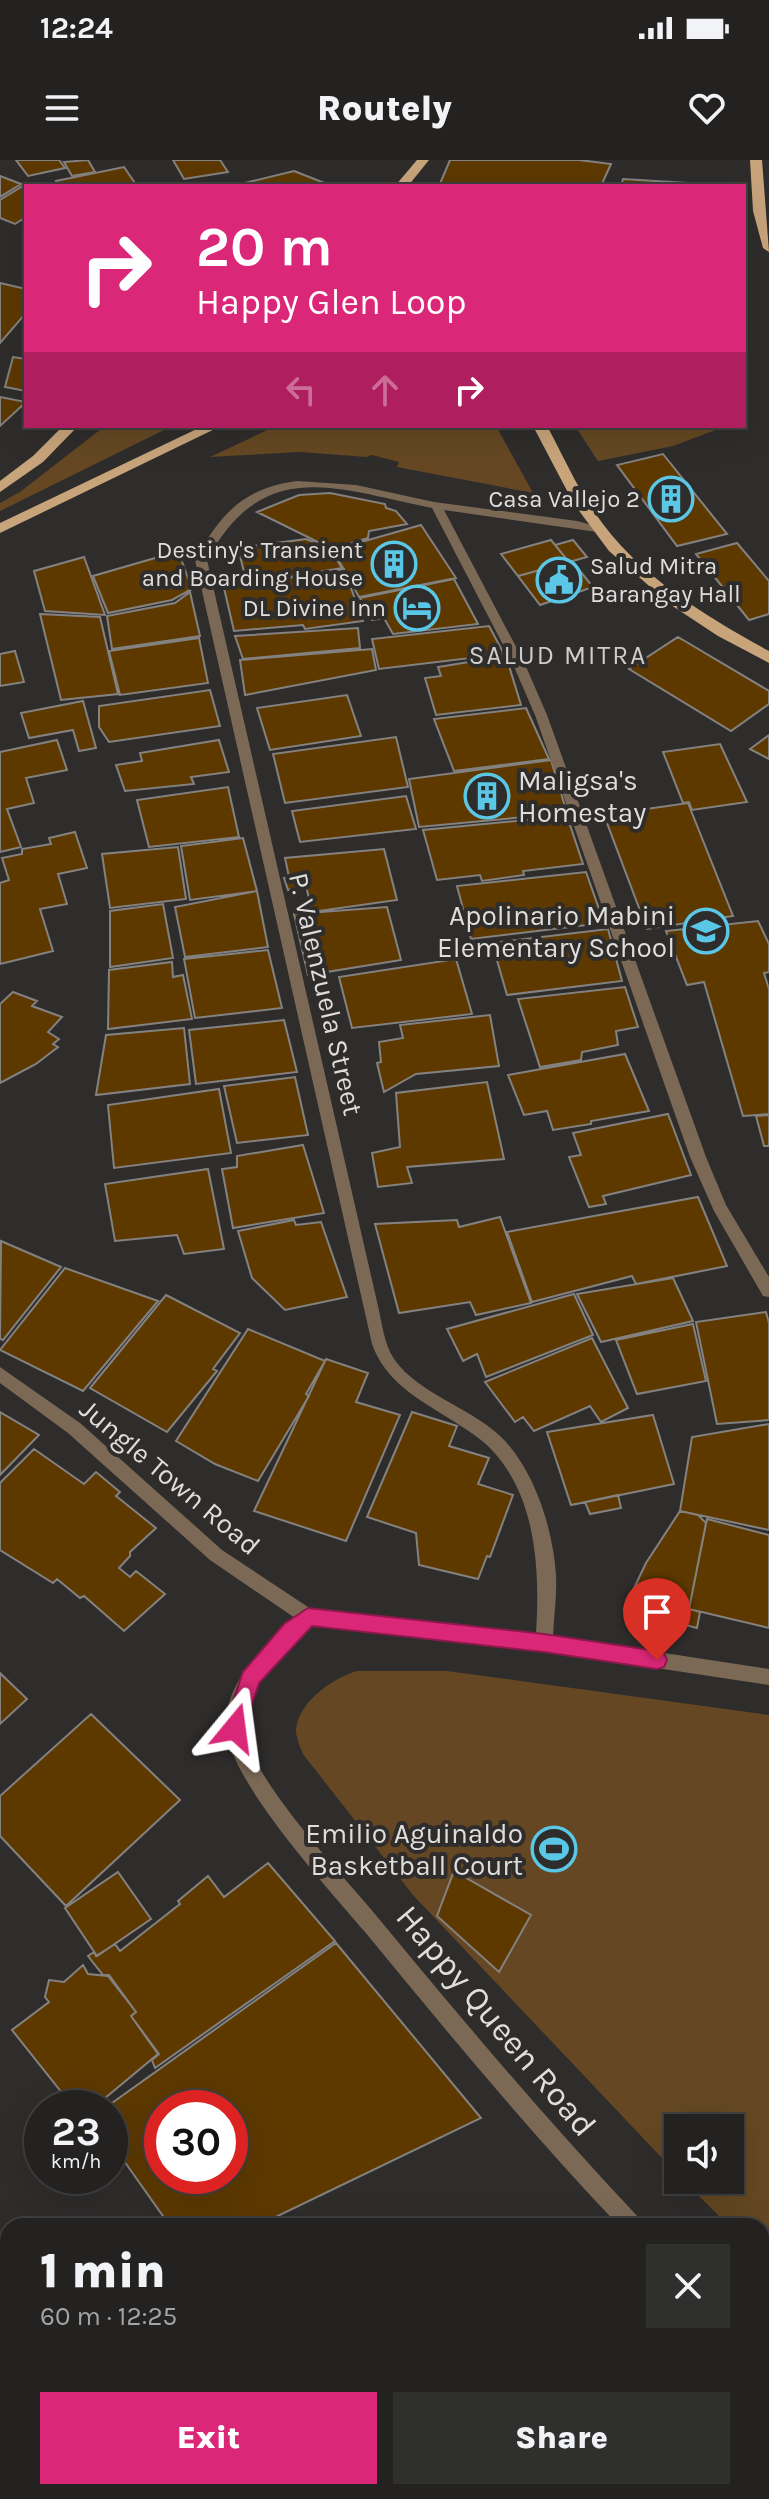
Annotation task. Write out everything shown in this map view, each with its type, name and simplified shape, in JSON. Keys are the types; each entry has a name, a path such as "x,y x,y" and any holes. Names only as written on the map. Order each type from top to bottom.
{"main road":[{"path":"403,184 423,160"},
{"path":"756,160 759,211 769,248"},
{"path":"0,488 38,459 69,428"},
{"path":"0,529 210,428"},
{"path":"541,428 597,528 638,570 696,613 769,658"}],"street":[{"name":"P. Valenzuela Street","path":"544,1643 547,1574 538,1525 519,1478 496,1442 424,1393 389,1364 380,1339 201,560 213,536 226,521 255,498 276,488 327,484 436,505 597,528"},
{"path":"436,505 518,662 541,715 698,1157 719,1207 769,1291"},
{"name":"Jungle Town Road","path":"0,1374 95,1446 216,1555 308,1617"},
{"path":"308,1617 544,1643 769,1677"},
{"name":"Happy Queen Road","path":"308,1617 291,1631 250,1678 235,1728 247,1764 315,1857 480,2056 626,2218"}],"shaded area":[{"path":"102,428 168,428 0,511 0,503 20,492"},
{"path":"272,428 497,428 533,493 397,467 399,462 372,455 300,452 210,457"},
{"path":"576,428 721,428 673,446 598,461"},
{"path":"357,1671 447,1671 769,1715 769,2218 721,2218 697,2194 744,2194 744,2114 664,2114 664,2160 413,1895 303,1754 297,1739 298,1720 310,1701 328,1685"}],"building":[{"path":"16,160 59,160 65,168 28,176"},
{"path":"88,160 95,172 72,176 64,162"},
{"path":"173,160 220,160 228,172 184,179"},
{"path":"450,160 579,160 611,164 602,184 440,184"},
{"path":"124,167 136,184 58,184 56,181"},
{"path":"294,171 327,184 240,184"},
{"path":"0,176 21,184 0,197"},
{"path":"623,179 705,184 622,184"},
{"path":"24,185 24,218 15,224 0,218 0,200"},
{"path":"0,283 24,289 24,315 0,343"},
{"path":"13,357 24,359 24,391 5,387"},
{"path":"0,397 24,402 24,404 0,426"},
{"name":"Casa Vallejo 2","path":"663,454 727,534 677,546 617,465"},
{"path":"330,493 385,504 407,524 369,531 368,538 332,549 257,512 299,495"},
{"name":"Destiny's Transient and Boarding House","path":"421,525 456,578 359,597 333,550"},
{"path":"306,539 330,549 342,568 247,584 238,548"},
{"path":"551,540 569,562 518,576 501,554"},
{"path":"573,540 587,557 569,562 555,545"},
{"path":"737,543 769,581 769,614 749,620 696,554"},
{"path":"177,548 192,589 172,600 108,613 93,576 162,556"},
{"path":"84,557 105,615 45,611 34,571"},
{"path":"572,561 593,587 540,605 518,576"},
{"path":"344,569 363,621 305,629 303,625 234,631 224,588"},
{"name":"DL Divine Inn","path":"454,579 478,624 393,634 384,618 372,620 360,598"},
{"path":"190,592 200,636 112,649 107,616 175,603"},
{"path":"40,614 100,617 118,694 61,700"},
{"path":"489,626 504,654 379,669 372,639"},
{"path":"358,628 360,648 243,659 235,636"},
{"path":"678,637 769,691 769,704 731,731 629,669"},
{"path":"199,638 208,683 120,695 109,651"},
{"path":"372,649 376,670 245,695 240,660"},
{"path":"15,651 24,682 0,686 0,654"},
{"path":"506,656 521,705 436,715 425,678 441,676 438,667"},
{"path":"210,690 220,726 109,742 99,727 99,706"},
{"path":"347,695 361,736 270,750 257,708"},
{"path":"83,701 96,748 79,751 73,730 29,738 21,713"},
{"path":"526,708 549,759 454,771 434,719"},
{"path":"769,735 769,759 750,749"},
{"path":"396,737 408,787 285,803 273,754"},
{"path":"57,740 67,770 26,778 34,803 7,809 21,847 0,852 0,752"},
{"path":"219,740 229,772 191,777 194,784 125,791 116,765 142,761 140,753"},
{"path":"720,744 747,802 692,810 689,802 683,803 663,752"},
{"name":"Maligsa's Homestay","path":"551,760 567,813 419,827 409,779"},
{"path":"228,787 239,837 149,847 137,800"},
{"path":"406,796 416,829 300,842 292,811"},
{"path":"688,803 733,916 647,929 604,815"},
{"path":"567,816 583,864 523,871 524,875 482,881 480,875 437,880 423,830"},
{"path":"75,832 87,868 58,874 67,904 40,909 53,951 0,964 0,883 9,880 2,858 22,854 22,849 51,844 49,838"},
{"path":"243,838 257,891 190,900 181,846"},
{"path":"178,847 186,899 110,908 102,854"},
{"path":"384,849 397,900 312,912 306,886 288,890 284,878 289,877 285,858"},
{"path":"586,872 604,923 471,939 457,886"},
{"path":"257,891 268,947 185,957 175,907"},
{"path":"163,904 173,958 110,967 110,911"},
{"path":"387,907 401,960 308,975 294,914"},
{"path":"758,921 769,944 769,972 764,973 769,989 769,1114 743,1116 704,982 687,985 666,931"},
{"path":"608,929 622,981 507,995 492,943"},
{"path":"268,950 282,1008 195,1018 184,959"},
{"path":"456,959 472,1014 352,1028 339,977"},
{"path":"172,962 173,977 183,975 192,1019 108,1029 109,970"},
{"path":"625,987 638,1027 616,1031 618,1045 582,1052 581,1060 540,1067 518,999"},
{"path":"13,992 37,1001 32,1006 62,1017 48,1032 59,1039 53,1044 58,1047 36,1064 0,1083 0,1004"},
{"path":"490,1015 499,1066 416,1074 384,1092 377,1063 381,1062 379,1042 403,1038 400,1025"},
{"path":"284,1020 297,1072 196,1084 189,1030"},
{"path":"184,1028 190,1084 96,1095 106,1035"},
{"path":"625,1054 649,1111 591,1121 591,1124 553,1130 547,1111 524,1115 508,1075"},
{"path":"295,1077 308,1135 237,1143 224,1086"},
{"path":"487,1082 504,1159 407,1167 412,1183 378,1187 372,1153 400,1147 396,1093"},
{"path":"219,1089 231,1153 114,1168 108,1105"},
{"path":"668,1114 691,1175 603,1196 606,1204 589,1207 569,1157 581,1155 573,1133"},
{"path":"769,1115 769,1146 764,1146 756,1116"},
{"path":"303,1145 324,1213 233,1228 222,1169 237,1167 237,1156"},
{"path":"208,1169 224,1249 184,1254 177,1235 115,1241 105,1184"},
{"path":"698,1197 727,1266 636,1284 632,1276 532,1302 507,1232"},
{"path":"500,1217 531,1303 476,1315 470,1302 399,1313 375,1224 457,1220 459,1227"},
{"path":"294,1220 296,1225 321,1222 347,1297 285,1310 252,1278 238,1231"},
{"path":"1,1241 61,1267 3,1340 0,1339"},
{"path":"65,1268 158,1301 83,1391 0,1350"},
{"path":"673,1278 693,1321 601,1342 577,1294"},
{"path":"574,1294 593,1335 486,1377 477,1354 463,1361 447,1329"},
{"path":"166,1295 240,1333 213,1369 217,1371 167,1432 90,1388"},
{"path":"766,1312 769,1323 769,1420 717,1424 696,1322"},
{"path":"693,1324 706,1381 637,1394 616,1340"},
{"path":"248,1329 325,1361 306,1394 309,1396 258,1481 215,1464 176,1441"},
{"path":"592,1338 628,1408 601,1422 590,1406 534,1431 523,1417 515,1422 485,1382"},
{"path":"326,1359 368,1373 356,1402 400,1415 346,1541 254,1511"},
{"path":"0,1412 39,1435 0,1475"},
{"path":"412,1412 457,1426 449,1446 489,1458 478,1484 513,1495 490,1557 487,1556 478,1579 419,1565 416,1533 367,1517"},
{"path":"653,1415 674,1484 571,1505 547,1432"},
{"path":"769,1424 769,1530 680,1511 692,1437"},
{"path":"34,1449 84,1484 96,1472 120,1492 116,1496 156,1528 130,1552 119,1568 130,1577 136,1571 165,1594 124,1631 84,1596 80,1598 57,1579 53,1583 0,1550 0,1483"},
{"path":"618,1495 621,1508 590,1514 585,1502"},
{"path":"680,1511 698,1515 706,1523 689,1609 700,1612 697,1628 624,1609 646,1563"},
{"path":"707,1519 769,1535 769,1628 689,1609"},
{"path":"0,1673 27,1699 0,1724"},
{"path":"91,1714 180,1800 66,1906 0,1836 0,1796"},
{"path":"268,1863 335,1941 155,2068 152,2060 159,2054 131,2016 136,2012 109,1975 103,1975 88,1956 94,1952 96,1956 115,1944 120,1951 180,1904 178,1901 208,1876 224,1897"},
{"path":"454,1871 531,1915 499,1972 437,1916"},
{"path":"118,1872 151,1919 97,1956 65,1908"},
{"path":"336,1943 481,2118 274,2218 164,2218 147,2194 248,2194 248,2090 144,2090 144,2189 128,2166 128,2092"},
{"path":"83,1965 88,1974 108,1976 136,2012 131,2016 158,2054 115,2090 60,2090 12,2030 49,2002 45,1997 49,1980 64,1982"}],"place":[{"name":"Casa Vallejo 2","path":"671,499"},
{"name":"Destiny's Transient and Boarding House","path":"394,564"},
{"name":"Salud Mitra Barangay Hall","path":"559,580"},
{"name":"DL Divine Inn","path":"417,608"},
{"name":"Maligsa's Homestay","path":"487,796"},
{"name":"Apolinario Mabini Elementary School","path":"706,931"},
{"name":"Emilio Aguinaldo Basketball Court","path":"554,1849"}],"district":[{"name":"SALUD MITRA","path":"558,655"}],"route":[{"path":"235,1728 250,1678 291,1631 308,1617 544,1643 657,1660"}]}
